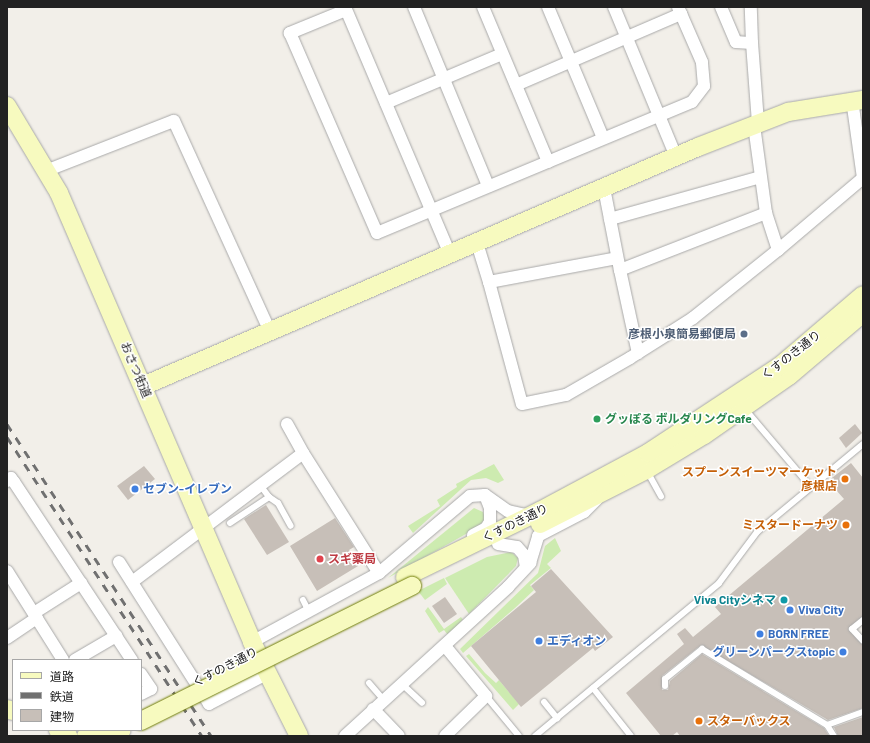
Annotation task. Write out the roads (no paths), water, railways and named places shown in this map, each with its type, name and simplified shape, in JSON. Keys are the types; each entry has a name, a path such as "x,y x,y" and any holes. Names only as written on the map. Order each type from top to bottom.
{"main road":[{"path":"143,386 756,124 811,107 858,100"},
{"name":"おさつ街道","path":"7,106 48,170 143,386 203,528 223,564 235,592 252,642 299,736"},
{"name":"くすのき通り","path":"142,720 409,581 425,568 529,516 648,453 733,399 780,366 863,295"},
{"name":"くすのき通り","path":"142,709 409,581 498,544 600,496 646,470 744,408 789,376 863,314"},
{"path":"86,736 96,731"},
{"path":"110,736 120,731"}],"street":[{"path":"414,7 488,186"},
{"path":"483,7 548,162"},
{"path":"548,7 604,138"},
{"path":"614,7 676,157"},
{"path":"721,7 736,42 752,43"},
{"path":"751,7 760,177 766,213 778,250"},
{"path":"450,254 432,212 346,8 290,33 377,234 432,212 488,186 692,102 704,86 702,62 680,11 627,38 516,85"},
{"path":"386,103 502,54"},
{"path":"477,243 522,404 566,395 638,353 693,318 778,250 863,178 858,100"},
{"path":"48,170 174,121 270,332"},
{"path":"610,219 760,177"},
{"path":"604,188 638,353"},
{"path":"489,282 619,264 766,213"},
{"path":"287,424 331,502 379,573"},
{"path":"132,582 303,453"},
{"path":"7,481 11,478 14,482 131,659"},
{"path":"425,568 444,550 486,528 492,516 485,495"},
{"path":"252,642 379,573 470,496 485,495 508,511 529,516"},
{"path":"345,736 373,709 403,685 445,646 526,567 538,536 584,512 600,496"},
{"path":"498,544 517,547 524,555 526,567"},
{"path":"119,562 209,704 268,673"},
{"path":"7,571 62,659"},
{"path":"7,638 81,583"},
{"path":"77,659 116,636"},
{"path":"445,646 486,696 445,736"},
{"path":"142,676 151,689 142,694"},
{"path":"373,709 399,736"}],"lane":[{"path":"744,408 811,488"},
{"path":"535,736 719,583 757,532 863,444"},
{"path":"646,470 661,496"},
{"path":"260,485 268,497 278,503 291,526"},
{"path":"230,523 268,497"},
{"path":"303,600 309,612"},
{"path":"863,620 852,629 863,641"},
{"path":"665,686 665,679 702,649 827,725 833,736"},
{"path":"369,683 384,700"},
{"path":"403,685 422,703"},
{"path":"592,688 631,736"},
{"path":"486,696 501,718 519,736"},
{"path":"544,702 557,718"},
{"path":"827,725 863,712"},
{"path":"827,725 828,736"}],"railway":[{"path":"7,424 211,736"},
{"path":"7,437 202,736"}],"place":[{"name":"彦根小泉簡易郵便局","path":"744,334"},
{"name":"グッぽる ボルダリングCafe","path":"597,419"},
{"name":"スプーンスイーツマーケット 彦根店","path":"845,479"},
{"name":"セブン-イレブン","path":"135,489"},
{"name":"ミスタードーナツ","path":"846,525"},
{"name":"スギ薬局","path":"320,559"},
{"name":"Viva Cityシネマ","path":"784,600"},
{"name":"Viva City","path":"790,610"},
{"name":"BORN FREE","path":"760,634"},
{"name":"エディオン","path":"539,641"},
{"name":"グリーンパークスtopic","path":"843,652"},
{"name":"スターバックス","path":"699,721"}]}
